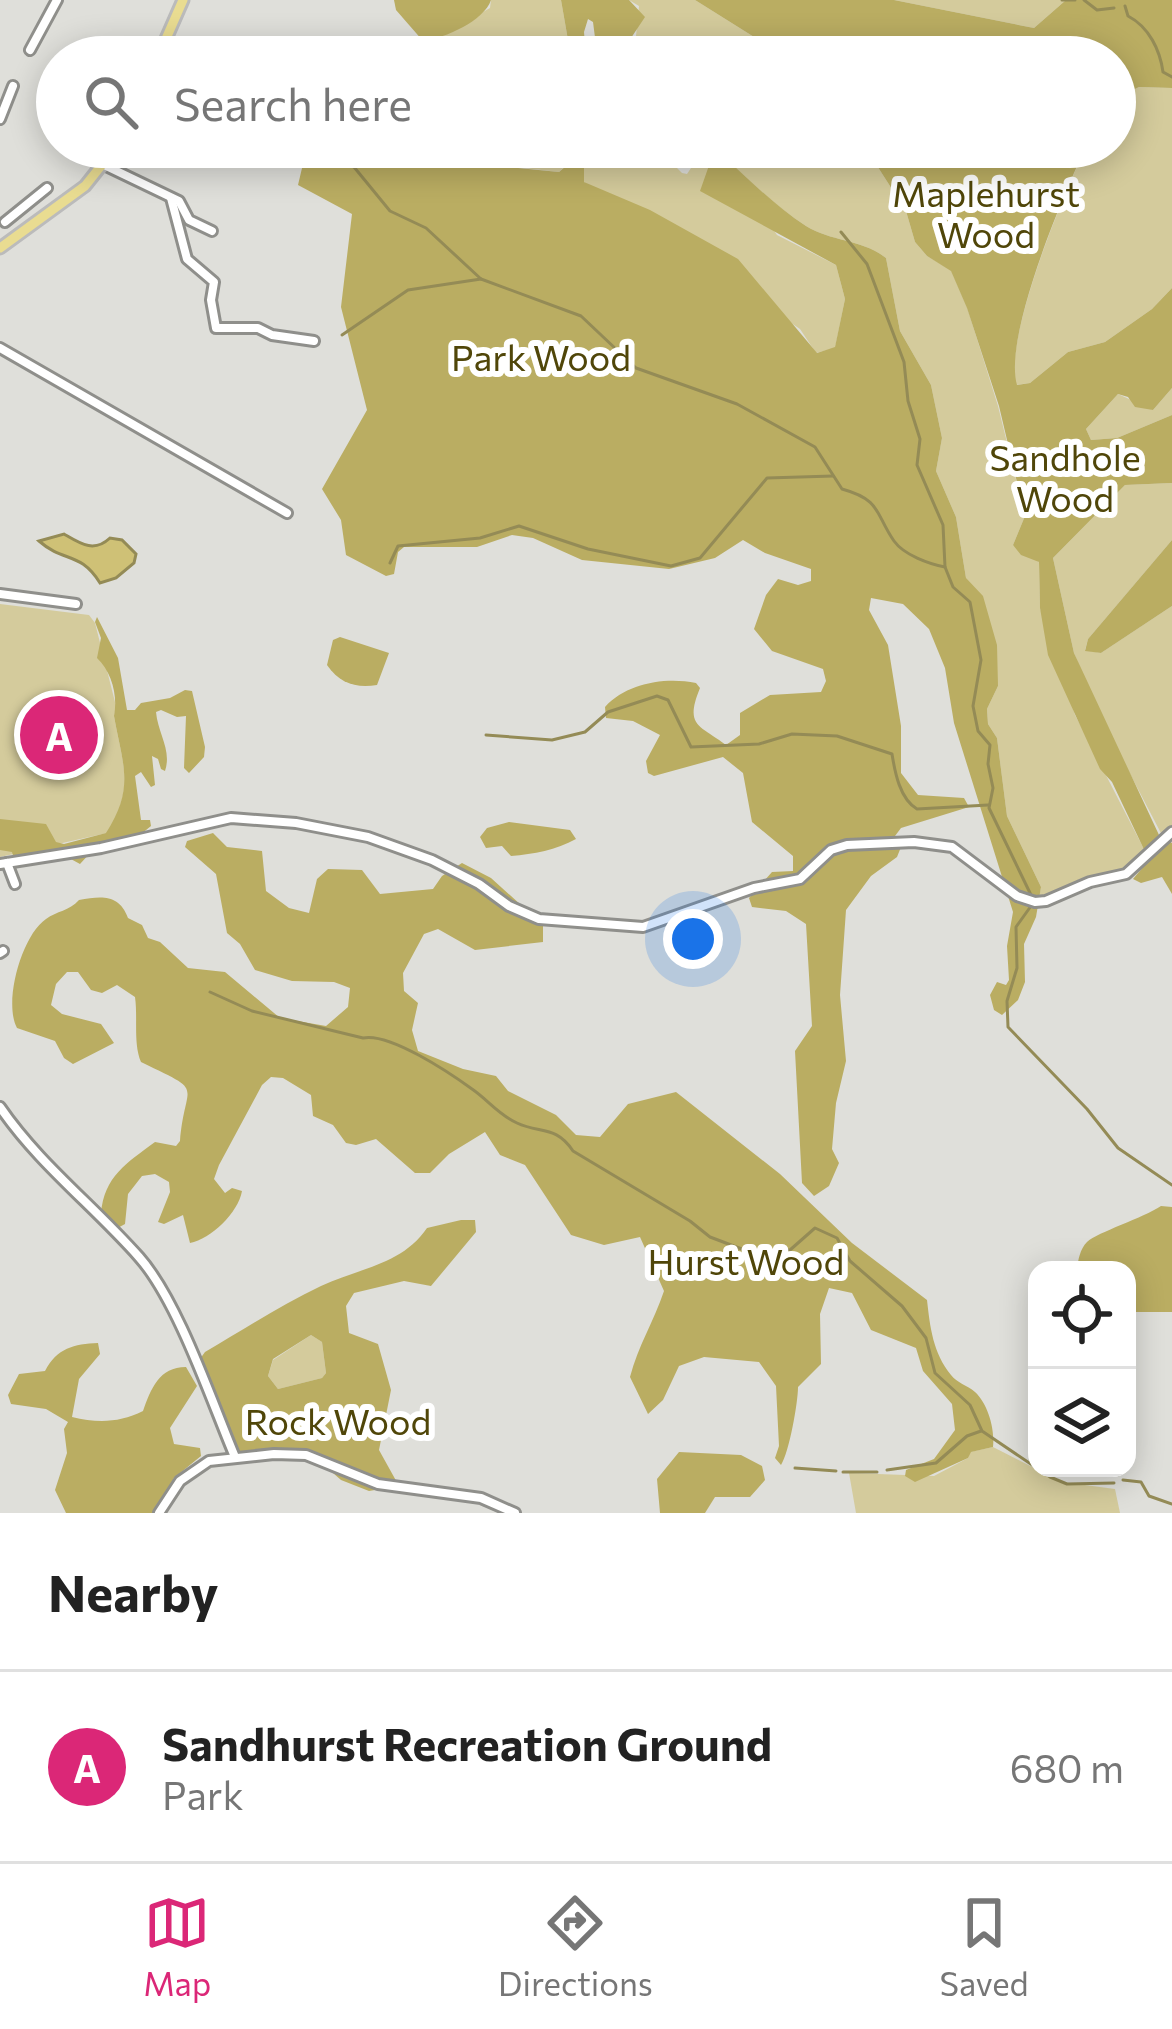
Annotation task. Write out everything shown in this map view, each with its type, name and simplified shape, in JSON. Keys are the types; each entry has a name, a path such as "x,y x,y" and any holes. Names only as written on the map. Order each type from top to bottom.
{"main road":[{"path":"167,36 183,0"},
{"path":"0,248 66,201 101,168"}],"street":[{"path":"37,36 57,0"},
{"path":"29,50 36,38"},
{"path":"0,119 14,86"},
{"path":"110,168 179,201 189,220 212,231"},
{"path":"5,222 47,188"},
{"path":"171,198 188,259 214,282 216,328 259,328 268,334 314,340"},
{"path":"27,205 35,220"},
{"path":"0,347 287,513"},
{"path":"0,594 76,604"},
{"path":"15,884 3,864 101,848 218,820 296,823 368,837 432,860 539,919 643,927 754,888 800,879 831,850 847,845 914,842 952,847 1017,896 1046,901 1090,882 1126,874 1172,832"},
{"path":"0,1107 22,1138 140,1258 163,1290 236,1457"},
{"path":"159,1513 180,1481 208,1461 306,1455 378,1484 481,1498 515,1513"}],"shaded area":[{"path":"491,0 561,0 567,36 440,36 490,8"},
{"path":"629,0 695,0 752,36 636,36 639,6"},
{"path":"894,0 1066,0 1034,28"},
{"path":"1136,88 1172,88 1172,288 1152,309 1105,342 1068,352 1030,383 1016,385 1015,363 1027,301 1077,168 1136,168"},
{"path":"584,168 677,168 687,174 691,168 731,168 777,235 836,265 845,299 835,348 816,353 800,329 584,182"},
{"path":"735,168 878,168 906,211 915,242 927,256 951,270 998,406 1025,516 1013,545 1039,562 1040,608 1075,715 1146,853 1134,864 1039,898 1041,887 1007,816 997,738 988,724 987,709 998,686 966,578 956,517 936,471 942,438 931,385 900,331 886,258 806,226"},
{"path":"1172,388 1172,415 1117,438 1091,440 1086,429 1118,394 1153,410"},
{"path":"1172,483 1172,540 1088,639 1085,650 1101,653 1172,606 1172,826 1163,837 1103,722 1074,653 1053,558 1125,485"},
{"path":"64,534 93,546 110,538 122,540 136,554 134,563 116,578 100,583 79,561 39,541"},
{"path":"0,604 89,615 95,623 116,706 124,789 107,833 0,857"},
{"path":"311,1335 322,1342 326,1373 278,1389 268,1376 273,1360"},
{"path":"993,1447 1028,1465 1028,1477 1115,1489 1120,1513 856,1513 849,1473 934,1476 968,1458 970,1452"}],"green space":[{"path":"394,0 491,0 481,15 442,36 419,36 396,10"},
{"path":"561,0 629,0 645,17 632,36 595,36 588,19 584,36 567,36"},
{"name":"Maplehurst Wood","path":"695,0 894,0 1034,28 1066,0 1172,0 1172,88 1136,88 1136,36 752,36"},
{"name":"Park Wood","path":"302,168 559,172 584,168 584,182 650,210 738,259 817,353 835,347 845,299 836,265 700,191 708,168 736,168 806,226 886,258 900,331 931,385 942,438 936,471 956,517 966,578 983,596 997,645 998,686 987,709 988,724 997,738 1007,816 1041,887 1036,917 1024,944 1025,982 1018,1000 1002,1015 994,1010 990,995 997,982 1006,985 1009,980 1007,946 1013,912 954,723 945,668 929,629 903,604 871,598 869,610 888,645 901,726 901,773 918,795 964,798 969,807 901,828 895,836 901,847 897,857 871,876 846,910 840,995 846,1061 832,1149 839,1163 829,1186 814,1196 802,1183 795,1051 812,1026 806,924 786,911 752,907 749,898 772,872 793,871 793,856 752,822 743,773 723,757 654,776 648,773 646,761 660,735 633,721 606,718 605,707 624,692 647,684 696,683 700,688 694,718 726,745 740,735 740,713 770,695 821,692 826,681 823,669 772,651 754,629 766,595 778,579 798,585 811,581 811,569 743,540 715,558 669,569 582,560 533,538 512,535 477,547 404,547 398,552 394,574 386,576 346,555 341,520 322,489 367,410 341,307 352,214 298,185"},
{"path":"878,168 1077,168 1027,301 1015,363 1017,385 1030,383 1068,352 1105,342 1152,309 1172,288 1172,388 1153,410 1135,407 1128,397 1118,394 1086,429 1091,440 1117,438 1172,415 1172,483 1125,485 1053,558 1074,653 1159,835 1172,843 1172,894 1162,877 1141,883 1133,879 1149,860 1112,782 1100,769 1048,655 1039,562 1021,555 1013,545 1025,516 999,406 967,308 951,271 915,242 906,211"},
{"name":"Sandhole Wood","path":"1172,540 1172,606 1101,653 1085,651 1088,639"},
{"path":"97,617 118,658 127,710 192,691 204,757 189,773 184,768 186,716 156,712 166,749 165,771 152,756 155,785 151,787 141,772 135,776 141,820 150,820 151,826 125,847 91,852 80,864 69,858 14,859 12,852 0,850 0,819 46,824 56,842 64,844 106,833 121,803 124,776 114,693 107,670 97,658 101,638"},
{"path":"340,637 389,653 377,685 349,683 327,665 333,640"},
{"path":"509,822 570,830 576,839 553,849 511,856 502,846 486,848 480,837 487,828"},
{"name":"Hurst Wood","path":"213,833 227,847 262,851 266,891 289,908 309,913 317,879 328,869 362,870 380,894 433,889 442,876 462,863 491,878 543,925 543,942 475,950 438,929 424,934 403,973 404,991 418,1003 412,1030 418,1051 496,1076 508,1091 556,1115 576,1135 600,1137 628,1104 676,1092 780,1174 852,1243 927,1300 940,1358 953,1378 984,1403 993,1447 971,1452 968,1458 915,1482 905,1476 906,1470 934,1459 955,1430 952,1404 923,1371 916,1348 871,1330 852,1293 829,1288 820,1314 821,1364 798,1387 781,1465 775,1458 779,1446 776,1386 759,1362 704,1357 679,1366 663,1400 648,1414 630,1377 664,1291 640,1237 604,1245 571,1235 525,1165 500,1155 485,1132 449,1154 430,1173 415,1173 376,1139 346,1143 333,1125 313,1116 311,1095 283,1078 271,1077 262,1085 219,1165 214,1179 225,1193 232,1188 242,1191 222,1224 190,1243 183,1215 158,1222 170,1192 169,1182 155,1174 142,1176 128,1194 125,1224 114,1230 101,1214 107,1190 119,1172 155,1142 176,1146 187,1091 176,1079 141,1062 135,997 117,985 102,993 91,990 78,972 67,972 56,984 51,1005 62,1014 101,1024 114,1043 73,1064 55,1041 17,1028 12,1002 17,970 37,927 79,900 109,898 142,925 148,938 160,942 188,968 225,972 280,1018 326,1026 348,1007 350,988 334,982 292,981 255,970 240,944 227,933 216,874 185,847 187,841"},
{"path":"1161,1206 1172,1207 1172,1312 1136,1312 1136,1261 1079,1261 1093,1238"},
{"name":"Rock Wood","path":"475,1220 476,1232 431,1286 404,1281 354,1293 346,1306 349,1333 378,1344 391,1390 379,1450 399,1486 369,1491 341,1480 325,1466 290,1458 248,1462 197,1363 205,1352 306,1293 392,1258 427,1228","holes":["311,1335 322,1342 326,1373 322,1378 278,1389 268,1376 273,1359"]},
{"name":"Rock Wood","path":"98,1343 100,1354 79,1379 72,1417 108,1421 143,1411 157,1381 177,1368 186,1367 197,1386 170,1428 174,1444 200,1448 201,1456 174,1478 154,1513 66,1513 55,1490 67,1453 64,1429 68,1422 46,1409 11,1404 8,1395 19,1374 45,1371 67,1349"},
{"path":"679,1452 741,1455 762,1466 765,1480 750,1497 715,1497 705,1513 660,1513 657,1479"}],"waterway":[{"path":"1062,0 1075,0"},
{"path":"1084,0 1097,10 1114,8"},
{"path":"1125,6 1128,16 1152,40 1163,72 1172,77"},
{"path":"355,168 390,211 426,228 481,279 581,316 636,368 737,404 815,447 842,489 871,503 898,546 945,567"},
{"path":"841,232 867,264 904,362 908,401 920,439 917,465 943,525 945,567 953,587 970,602 981,660 973,706 978,731 990,745 993,788 989,808 1031,895"},
{"path":"342,335 408,290 481,279"},
{"path":"390,563 398,546 480,538 519,526 588,549 671,566 700,558 767,478 833,476"},
{"path":"486,735 552,740 585,732 608,712 657,696 668,700 691,747 759,744 792,734 837,736 892,754 902,792 917,809 988,805"},
{"path":"1031,906 1016,927 1017,968 1007,1001 1008,1027 1118,1148 1172,1185"},
{"path":"210,992 252,1011 403,1047 462,1082 511,1120 560,1137 573,1151 710,1237 747,1251 790,1250 815,1228 837,1238 850,1261 902,1306 926,1338 935,1373 970,1405 982,1431 1067,1484 1114,1483"},
{"path":"887,1470 936,1463 967,1436 981,1431"},
{"path":"795,1468 836,1471"},
{"path":"843,1472 877,1472"},
{"path":"1123,1480 1141,1482 1149,1496 1172,1504"}],"place":[{"name":"Sandhurst Recreation Ground","path":"59,735"}]}
